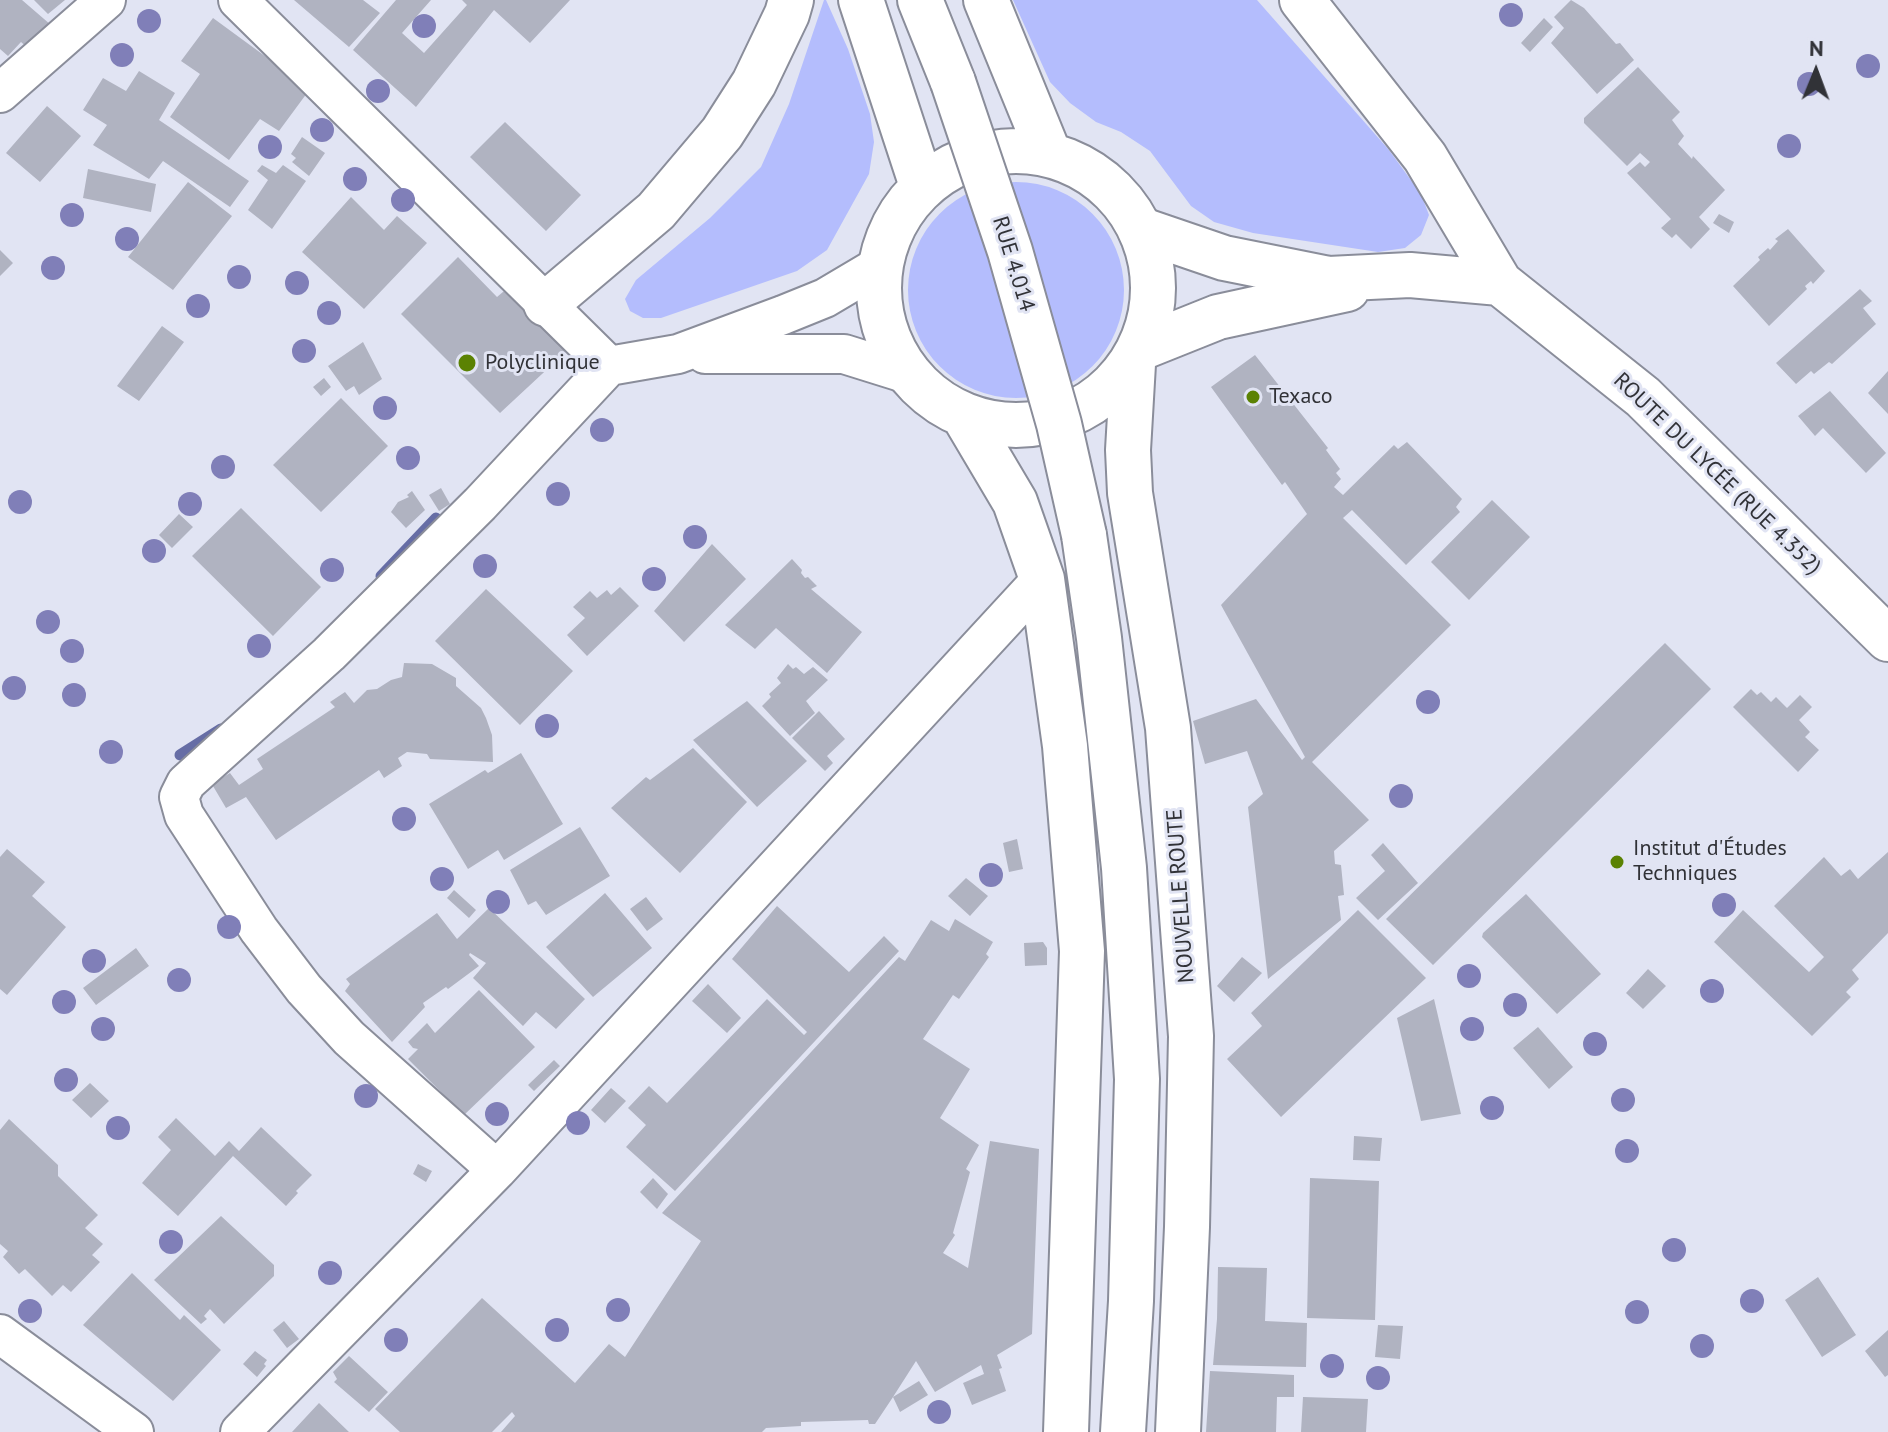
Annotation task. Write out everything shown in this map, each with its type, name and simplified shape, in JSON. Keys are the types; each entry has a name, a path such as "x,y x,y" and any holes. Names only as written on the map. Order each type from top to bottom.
{"main road":[{"path":"546,304 656,211 722,133 754,83 791,0"},
{"path":"861,0 922,186"},
{"name":"RUE 4.014","path":"920,0 953,82 1010,251 1059,424 1084,535 1099,638 1124,868 1137,1079 1131,1301 1123,1432"},
{"path":"986,0 1049,154"},
{"path":"1302,0 1425,157 1500,283"},
{"path":"1138,356 1154,309 1154,268 1142,230 1119,196 1087,170 1049,154 1004,151 960,162 922,186 894,223 879,266 878,304 888,341 908,374 933,399 964,416 1011,426 1058,420 1100,398 1138,356 1218,317 1410,275"},
{"path":"1142,230 1224,258 1329,279 1410,275 1500,283"},
{"name":"ROUTE DU LYCÉE (RUE 4.352)","path":"1500,283 1643,397 1884,627"},
{"name":"NOUVELLE ROUTE","path":"1138,356 1128,450 1130,493 1168,728 1191,1036 1178,1432"},
{"path":"964,416 1015,502 1042,579 1065,746 1082,951 1066,1432"}],"street":[{"path":"0,93 106,0"},
{"path":"238,0 609,366"},
{"path":"678,354 825,298 879,266"},
{"path":"497,1170 349,1038 304,989 259,930 184,815 179,797 186,783 329,654 480,504 609,366 678,354 844,354 908,374"},
{"path":"240,1432 497,1170 1042,579"},
{"path":"0,1334 134,1432"}],"shaded area":[{"path":"824,0 848,49 870,114 874,142 869,174 827,250 797,271 661,318 643,318 630,311 625,299 636,280 710,218 761,167 789,104"},
{"path":"1013,0 1257,0 1389,150 1421,194 1429,215 1421,235 1405,248 1378,252 1253,233 1214,222 1191,206 1150,151 1121,132 1096,122 1070,103 1050,82"},
{"path":"1016,182 1057,190 1076,200 1092,214 1106,230 1116,249 1124,290 1116,331 1106,350 1092,366 1076,380 1057,390 1016,398 975,390 956,380 940,366 926,350 916,331 908,290 916,249 926,230 940,214 956,200 975,190"}],"building":[{"path":"0,0 22,0 51,25 29,49 21,42 8,56 0,49"},
{"path":"34,0 65,0 48,14"},
{"path":"294,0 363,0 380,13 349,47"},
{"path":"396,0 431,0 402,33 424,53 467,5 462,0 570,0 530,43 494,10 416,107 353,50"},
{"path":"1571,0 1584,8 1634,60 1597,94 1551,43 1564,28 1554,17"},
{"path":"213,18 310,89 279,131 260,119 229,160 170,117 200,74 181,61"},
{"path":"1544,18 1553,27 1530,52 1521,43"},
{"path":"1638,67 1680,112 1672,120 1684,136 1678,144 1725,190 1699,217 1710,229 1691,249 1676,234 1672,238 1661,228 1671,219 1627,173 1640,162 1645,167 1650,162 1640,153 1627,166 1584,123 1584,118"},
{"path":"139,71 175,93 159,120 249,181 230,207 163,161 149,179 93,145 107,125 83,110 103,78 126,91"},
{"path":"47,106 81,136 40,182 6,153"},
{"path":"505,122 581,195 546,231 470,157"},
{"path":"302,137 325,153 309,176 292,162 296,158 291,154"},
{"path":"262,165 276,173 283,165 306,181 272,229 248,210 268,180 257,171"},
{"path":"88,169 156,184 151,212 83,198"},
{"path":"188,182 232,216 173,290 128,257"},
{"path":"351,197 384,230 397,216 427,243 364,309 302,252"},
{"path":"1719,214 1734,222 1729,233 1713,223"},
{"path":"1788,229 1825,271 1813,284 1811,281 1805,286 1807,289 1769,326 1733,286 1760,260 1758,257 1778,241 1775,239"},
{"path":"0,250 13,263 0,276"},
{"path":"458,257 497,297 510,286 570,348 500,413 401,314"},
{"path":"1860,289 1872,301 1863,308 1876,324 1832,364 1829,362 1814,374 1811,371 1796,384 1776,363"},
{"path":"162,326 184,342 139,401 117,386"},
{"path":"363,342 382,379 359,395 354,386 346,391 328,366"},
{"path":"1255,355 1328,448 1326,450 1340,469 1336,473 1341,479 1334,487 1343,495 1394,445 1398,449 1407,442 1462,499 1456,507 1460,512 1406,565 1352,510 1343,518 1451,625 1312,762 1369,820 1334,851 1335,864 1341,865 1344,895 1338,896 1341,920 1268,979 1248,807 1263,794 1247,751 1205,764 1193,721 1256,699 1302,760 1305,757 1221,605 1307,514 1285,482 1282,485 1211,387"},
{"path":"1888,371 1888,414 1868,393"},
{"path":"324,378 331,387 321,396 313,387"},
{"path":"1830,391 1886,453 1866,473 1823,428 1815,436 1798,416"},
{"path":"341,398 388,446 321,512 273,465"},
{"path":"441,488 450,504 439,511 429,495"},
{"path":"412,491 425,510 406,528 391,512"},
{"path":"1492,500 1530,537 1469,600 1431,562"},
{"path":"241,508 321,587 273,636 192,556"},
{"path":"179,514 193,527 172,548 159,535"},
{"path":"712,544 746,579 684,642 654,611"},
{"path":"792,559 805,578 808,577 817,586 811,589 862,632 827,673 776,628 755,649 725,625"},
{"path":"620,587 639,606 587,656 567,635 585,618 573,607 590,591 597,598 607,590 611,595"},
{"path":"486,589 573,671 520,725 435,641"},
{"path":"1665,643 1711,689 1433,965 1386,919"},
{"path":"404,663 432,664 456,678 456,686 481,708 486,718 492,735 493,762 430,759 427,754 407,752 398,758 402,766 384,778 379,770 276,840 246,797 226,808 213,783 230,773 239,785 263,769 257,759 335,707 330,702 345,692 354,703 367,690 377,689 402,677"},
{"path":"788,664 804,674 813,667 828,680 806,701 815,713 790,736 762,706 781,683 777,678"},
{"path":"1751,689 1757,695 1761,692 1771,702 1776,697 1787,708 1800,695 1812,707 1799,720 1810,732 1805,737 1819,750 1798,772 1733,707"},
{"path":"747,701 807,761 757,807 693,740"},
{"path":"819,711 845,739 827,756 833,763 825,771 792,738"},
{"path":"693,748 747,802 680,873 611,808 646,777 650,780"},
{"path":"521,753 563,824 504,860 498,850 468,869 429,804 485,770 488,773"},
{"path":"580,827 610,876 546,915 536,901 528,905 510,870"},
{"path":"1017,839 1023,869 1009,872 1003,843"},
{"path":"1383,843 1418,883 1378,920 1356,898 1385,871 1371,855"},
{"path":"7,849 45,882 32,896 66,927 7,995 0,989 0,857"},
{"path":"1888,852 1888,933 1852,970 1859,979 1846,992 1851,997 1812,1036 1714,942 1743,910 1809,972 1824,957 1774,906 1824,857 1841,876 1850,869 1858,879"},
{"path":"966,878 988,896 970,916 948,896"},
{"path":"454,890 476,910 469,918 447,898"},
{"path":"605,893 652,948 593,997 546,947"},
{"path":"1526,894 1601,974 1557,1014 1482,937"},
{"path":"646,897 663,919 647,931 630,909"},
{"path":"777,906 849,972 884,936 899,951 675,1191 626,1147 646,1125 628,1108 649,1086 667,1103 767,999 804,1035 807,1032 732,959"},
{"path":"489,908 585,999 556,1029 536,1012 523,1026 473,978 486,963 470,953 479,966 423,1003 425,1007 392,1042 345,991 350,984 346,979 437,913 457,939"},
{"path":"1358,910 1426,978 1281,1117 1227,1059 1262,1026 1251,1013"},
{"path":"955,919 993,942 986,954 989,957 959,999 953,995 923,1039 970,1069 940,1118 979,1145 966,1169 970,1172 953,1233 955,1235 943,1253 968,1268 990,1141 1039,1149 1032,1334 997,1355 1006,1391 972,1405 963,1383 984,1374 981,1365 935,1392 916,1361 875,1424 869,1424 868,1420 801,1422 801,1426 766,1428 762,1432 501,1432 515,1416 512,1412 492,1432 400,1432 375,1409 482,1298 575,1383 609,1344 625,1357 701,1241 662,1213 899,957 905,961 931,920 949,931"},
{"path":"1043,942 1047,948 1047,965 1025,966 1024,943"},
{"path":"136,948 149,966 96,1005 83,988"},
{"path":"1242,957 1262,973 1234,1002 1217,986"},
{"path":"1648,969 1666,986 1643,1009 1626,993"},
{"path":"708,984 741,1018 727,1033 692,1001"},
{"path":"479,990 535,1047 464,1115 408,1059 418,1049 408,1042 427,1023 435,1033"},
{"path":"1434,999 1461,1114 1421,1121 1397,1018"},
{"path":"1538,1027 1573,1067 1549,1089 1513,1048"},
{"path":"554,1060 560,1066 534,1091 528,1085"},
{"path":"90,1083 109,1101 91,1118 72,1100"},
{"path":"611,1088 626,1101 605,1123 591,1110"},
{"path":"176,1118 215,1156 229,1141 239,1151 261,1127 312,1175 286,1206 233,1156 178,1216 142,1183 171,1150 158,1137"},
{"path":"9,1119 58,1165 58,1176 98,1215 85,1228 103,1244 92,1255 100,1262 71,1292 63,1285 52,1296 25,1269 19,1274 3,1257 8,1251 0,1244 0,1130"},
{"path":"1354,1136 1382,1138 1380,1161 1353,1160"},
{"path":"418,1164 432,1171 426,1182 413,1174"},
{"path":"653,1178 668,1194 657,1209 640,1192"},
{"path":"1310,1178 1379,1181 1375,1320 1307,1318"},
{"path":"221,1216 274,1265 274,1276 224,1324 210,1309 204,1316 207,1319 201,1324 154,1280"},
{"path":"1218,1267 1267,1268 1265,1321 1307,1323 1306,1367 1213,1365"},
{"path":"132,1273 180,1320 184,1315 221,1350 173,1401 83,1325"},
{"path":"1818,1277 1856,1335 1822,1357 1785,1300"},
{"path":"284,1321 299,1339 287,1348 273,1330"},
{"path":"1378,1325 1403,1326 1400,1359 1375,1357"},
{"path":"1888,1330 1888,1375 1885,1377 1865,1351"},
{"path":"255,1351 267,1360 257,1377 243,1364"},
{"path":"349,1356 388,1392 369,1412 334,1382 337,1379 333,1372"},
{"path":"1210,1371 1294,1375 1294,1397 1277,1397 1276,1432 1206,1432"},
{"path":"919,1381 928,1395 900,1412 893,1397"},
{"path":"1303,1397 1368,1399 1366,1432 1301,1432"},
{"path":"319,1403 349,1432 292,1432"}],"waterway":[{"path":"381,576 436,518"},
{"path":"180,755 221,729"}],"place":[{"name":"Polyclinique","path":"467,363"},
{"name":"Texaco","path":"1253,397"},
{"name":"Institut d'Études Techniques","path":"1617,862"}]}
